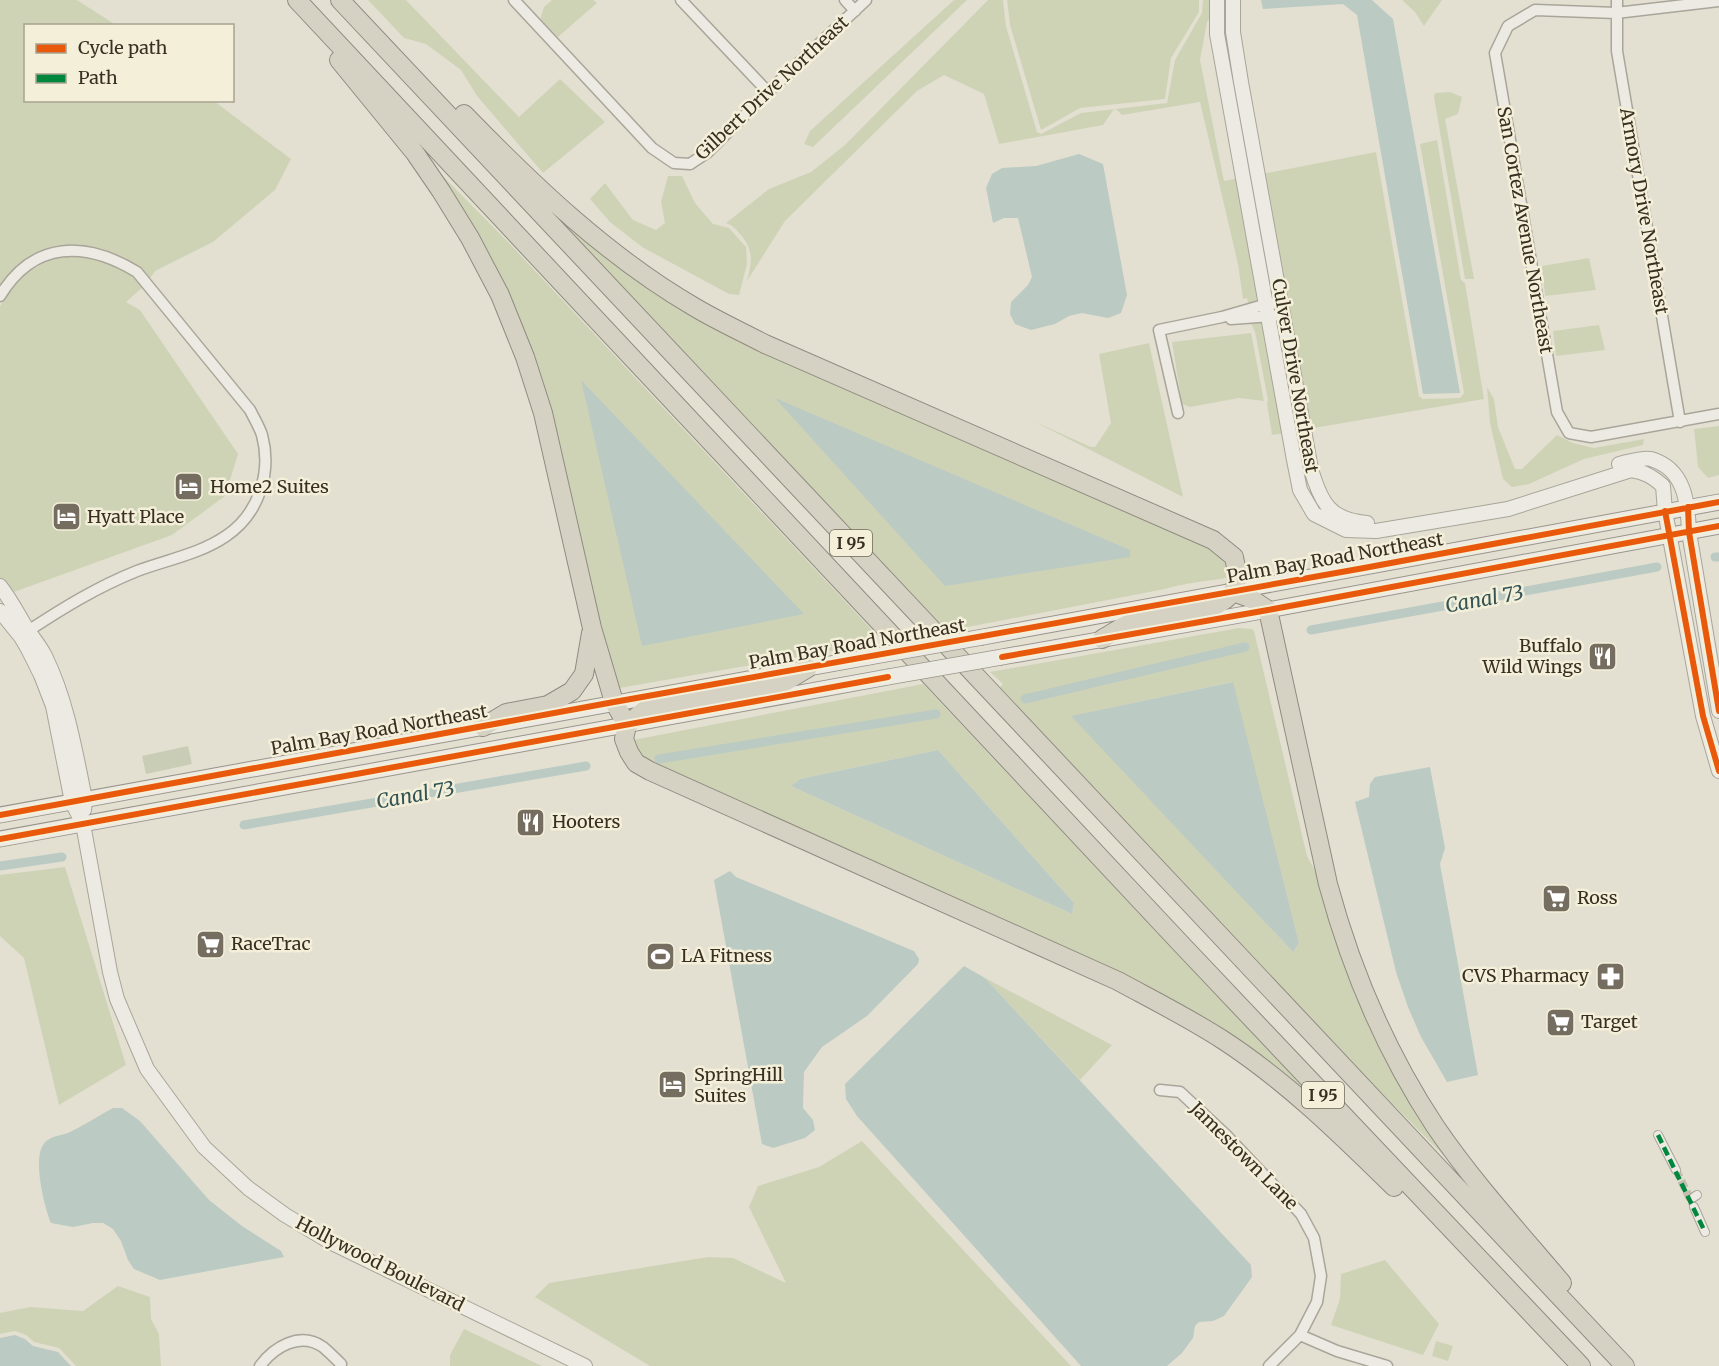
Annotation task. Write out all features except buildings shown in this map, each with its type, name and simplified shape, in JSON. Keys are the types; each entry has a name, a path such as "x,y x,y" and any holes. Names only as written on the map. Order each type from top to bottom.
{"highway":[{"name":"I 95","path":"340,0 1625,1366"},
{"name":"I 95","path":"298,1 1182,945 1581,1366"},
{"path":"298,1 328,46 414,153 441,191 470,238 500,295 525,357 543,413 591,628 614,702 627,725"},
{"path":"354,15 402,51 529,180 575,222 636,268 695,307 785,353 1213,540 1234,557 1237,580 1233,592 1225,601 1207,609 1131,623 1102,639"},
{"path":"1233,592 1250,598 1268,610 1328,884 1343,936 1380,1027 1435,1125 1467,1170 1572,1296 1595,1335"},
{"path":"483,727 506,713 548,705 573,691 584,674 591,628"},
{"path":"808,668 783,683 646,709 627,725 624,739 629,753 636,763 650,771 1118,981 1223,1041 1327,1121 1425,1217 1465,1244"}],"main road":[{"name":"Palm Bay Road Northeast","path":"0,815 1719,502"},
{"name":"Palm Bay Road Northeast","path":"0,839 1268,610 1719,526"}],"street":[{"name":"Gilbert Drive Northeast","path":"514,0 652,148 674,164 690,164 708,152 866,0"},
{"path":"681,0 768,92"},
{"path":"844,0 855,11"},
{"name":"Culver Drive Northeast","path":"1217,0 1217,34 1300,490 1314,514 1346,530 1376,531 1508,509 1631,470 1644,472 1663,486 1665,511"},
{"name":"Culver Drive Northeast","path":"1233,0 1233,32 1241,82 1311,469 1318,495 1332,512 1352,522 1370,523 1502,502 1621,463 1650,458 1670,469 1681,481 1688,507 1689,532 1719,711"},
{"name":"Armory Drive Northeast","path":"1617,0 1617,51 1680,422"},
{"path":"1617,13 1719,1"},
{"name":"San Cortez Avenue Northeast","path":"1617,13 1535,10 1508,26 1495,53 1557,412 1569,433 1591,437 1680,422"},
{"path":"0,296 7,284 23,268 53,252 86,251 117,260 137,272 250,410 261,432 266,453 259,497 245,519 226,536 189,553 136,571 80,597 28,632"},
{"path":"1178,413 1159,330 1222,317 1239,319 1268,310 1283,309"},
{"path":"1680,422 1719,414"},
{"path":"1665,511 1704,716 1719,771"},
{"path":"0,586 14,604 28,632 45,655 58,688 70,724 79,800"},
{"path":"0,611 21,637 41,675 53,706 79,800"},
{"name":"Hollywood Boulevard","path":"79,800 110,972 117,999 147,1069 204,1147 248,1188 285,1215 330,1242 585,1366"},
{"name":"Jamestown Lane","path":"1160,1090 1180,1092 1197,1106 1301,1214 1314,1238 1322,1276 1317,1302 1300,1335 1269,1366"},
{"path":"1657,1135 1676,1170"},
{"path":"1694,1207 1705,1232"},
{"path":"1300,1335 1337,1352 1387,1366"},
{"path":"260,1366 270,1353 285,1343 303,1340 321,1346 341,1364"}],"green space":[{"path":"0,0 77,0 114,24 24,24 24,102 215,102 291,159 275,190 213,242 155,271 149,280 133,265 114,254 92,248 58,246 44,250 30,258 16,269 0,287"},
{"path":"368,0 406,0 519,117 560,79 605,122 543,173 477,96 461,70 426,44 404,38"},
{"path":"552,0 593,0 597,3 558,37 540,20 544,7"},
{"path":"954,0 967,0 813,147 804,144 810,131"},
{"path":"988,0 1003,0 1006,26 1037,132 1041,134 1081,113 1114,109 1103,125 999,144 984,94 944,75 917,91 785,221 747,281 751,262 748,246 741,235 726,223 769,189 811,172 845,145"},
{"path":"1007,0 1199,0 1199,12 1171,58 1165,99 1080,108 1041,130 1010,25"},
{"path":"1203,0 1213,0 1213,14 1207,22 1200,60 1224,181 1239,178 1262,300 1248,304 1247,298 1243,299 1238,264 1200,102 1122,115 1114,109 1167,103 1175,60 1202,13"},
{"path":"1402,0 1442,0 1424,26 1415,12"},
{"path":"1450,92 1462,97 1458,114 1445,119 1474,279 1465,279 1434,97 1435,93"},
{"path":"1437,140 1461,280 1465,283 1484,399 1308,429 1262,174 1376,152 1419,396 1423,399 1460,398 1464,393 1420,144"},
{"path":"421,154 508,242 872,630 869,634 877,643 614,689 573,500 561,478 542,397"},
{"path":"668,176 682,176 695,203 713,224 729,228 746,247 747,264 739,295 729,294 642,247 610,222 590,199 605,183 633,220 656,230 665,223 661,202"},
{"path":"553,213 646,281 1217,552 1225,563 1227,578 947,631"},
{"path":"86,256 124,271 143,287 126,302 140,310 238,454 225,496 172,535 11,593 0,579 0,306 11,288 26,273 55,257"},
{"path":"1589,258 1596,290 1545,296 1542,266"},
{"path":"1265,321 1285,433 1272,435 1268,400 1255,332 1251,323"},
{"path":"1599,325 1605,350 1556,356 1553,331"},
{"path":"1251,333 1264,401 1239,398 1190,407 1182,404 1172,342"},
{"path":"1149,343 1183,497 1033,421 1095,447 1111,423 1099,354"},
{"path":"1487,387 1494,399 1498,427 1515,469 1522,469 1557,435 1573,443 1594,448 1644,439 1643,445 1584,459 1529,484 1512,487 1503,479 1490,423"},
{"path":"1719,426 1719,475 1708,478 1698,467 1694,429"},
{"path":"1239,628 1254,631 1307,856 1325,888 1330,908 1461,1173 1372,1083 1000,687 1003,684 990,672","holes":["1232,682 1299,943 1293,952 1072,716"]},
{"path":"923,684 1330,1116 1242,1050 651,763 638,753 633,740","holes":["938,750 1074,903 1072,914 791,786 800,779"]},
{"path":"188,746 192,764 146,774 142,756"},
{"path":"65,867 126,1065 59,1105 24,958 0,936 0,875"},
{"path":"985,978 1112,1045 1080,1080"},
{"path":"862,1141 1071,1366 650,1366 535,1297 549,1283 708,1257 733,1258 786,1283 749,1207 758,1186 819,1167"},
{"path":"1385,1260 1439,1324 1423,1355 1331,1325 1340,1299 1341,1274"},
{"path":"118,1286 150,1297 151,1319 159,1334 161,1366 76,1366 59,1348 34,1342 26,1335 15,1331 0,1334 0,1313 30,1307 83,1311"},
{"path":"464,1329 542,1366 450,1366 450,1355"},
{"path":"1436,1341 1453,1346 1448,1361 1432,1356"}],"shaded area":[{"path":"1261,0 1372,0 1393,19 1460,393 1423,394 1357,15 1343,4 1263,9"},
{"path":"1079,154 1103,164 1127,295 1121,313 1108,318 1082,313 1069,316 1055,324 1031,330 1015,324 1010,314 1011,302 1028,285 1032,277 1018,218 1004,218 993,223 986,188 992,174 1002,168 1036,166"},
{"path":"581,380 804,614 642,646"},
{"path":"775,398 1130,550 1130,557 945,586"},
{"path":"1233,682 1299,943 1293,952 1071,716"},
{"path":"938,750 1074,903 1072,914 791,786 800,779"},
{"path":"1430,767 1445,848 1440,864 1478,1075 1447,1082 1421,1037 1396,972 1355,802 1369,797 1370,784 1375,777"},
{"path":"730,871 736,877 914,951 919,959 918,964 867,1016 822,1047 804,1072 803,1108 813,1120 815,1130 805,1138 773,1148 762,1144 714,880"},
{"path":"964,966 985,978 1251,1265 1252,1277 1224,1316 1213,1321 1199,1322 1195,1326 1193,1338 1182,1353 1167,1366 1081,1366 857,1116 846,1099 845,1084"},
{"path":"113,1108 122,1108 140,1121 209,1200 242,1226 281,1251 284,1257 160,1280 134,1269 113,1229 103,1223 73,1227 51,1223 45,1206 39,1172 40,1152 43,1145 51,1138 68,1133"},
{"path":"15,1335 25,1339 33,1346 58,1352 71,1366 0,1366 0,1338"}],"waterway":[{"name":"Canal 73","path":"1311,630 1657,567"},
{"name":"Canal 73","path":"1025,699 1245,647"},
{"name":"Canal 73","path":"659,759 936,714"},
{"name":"Canal 73","path":"244,825 586,766"},
{"name":"Canal 73","path":"0,866 62,857"}],"tunnel":[{"path":"1676,1170 1694,1207"}],"marked path":[{"path":"1658,1135 1705,1232"}],"cycle path":[{"path":"0,815 1719,502"},
{"path":"1688,507 1689,532 1719,711"},
{"path":"1665,511 1703,716 1719,771"},
{"path":"1002,657 1719,526"},
{"path":"0,839 888,677"}],"place":[{"name":"Home2 Suites","path":"189,487"},
{"name":"Hyatt Place","path":"66,517"},
{"name":"Buffalo Wild Wings","path":"1603,656"},
{"name":"Hooters","path":"531,822"},
{"name":"Ross","path":"1556,898"},
{"name":"RaceTrac","path":"210,944"},
{"name":"LA Fitness","path":"660,956"},
{"name":"CVS Pharmacy","path":"1610,976"},
{"name":"Target","path":"1560,1022"},
{"name":"SpringHill Suites","path":"673,1085"}]}
